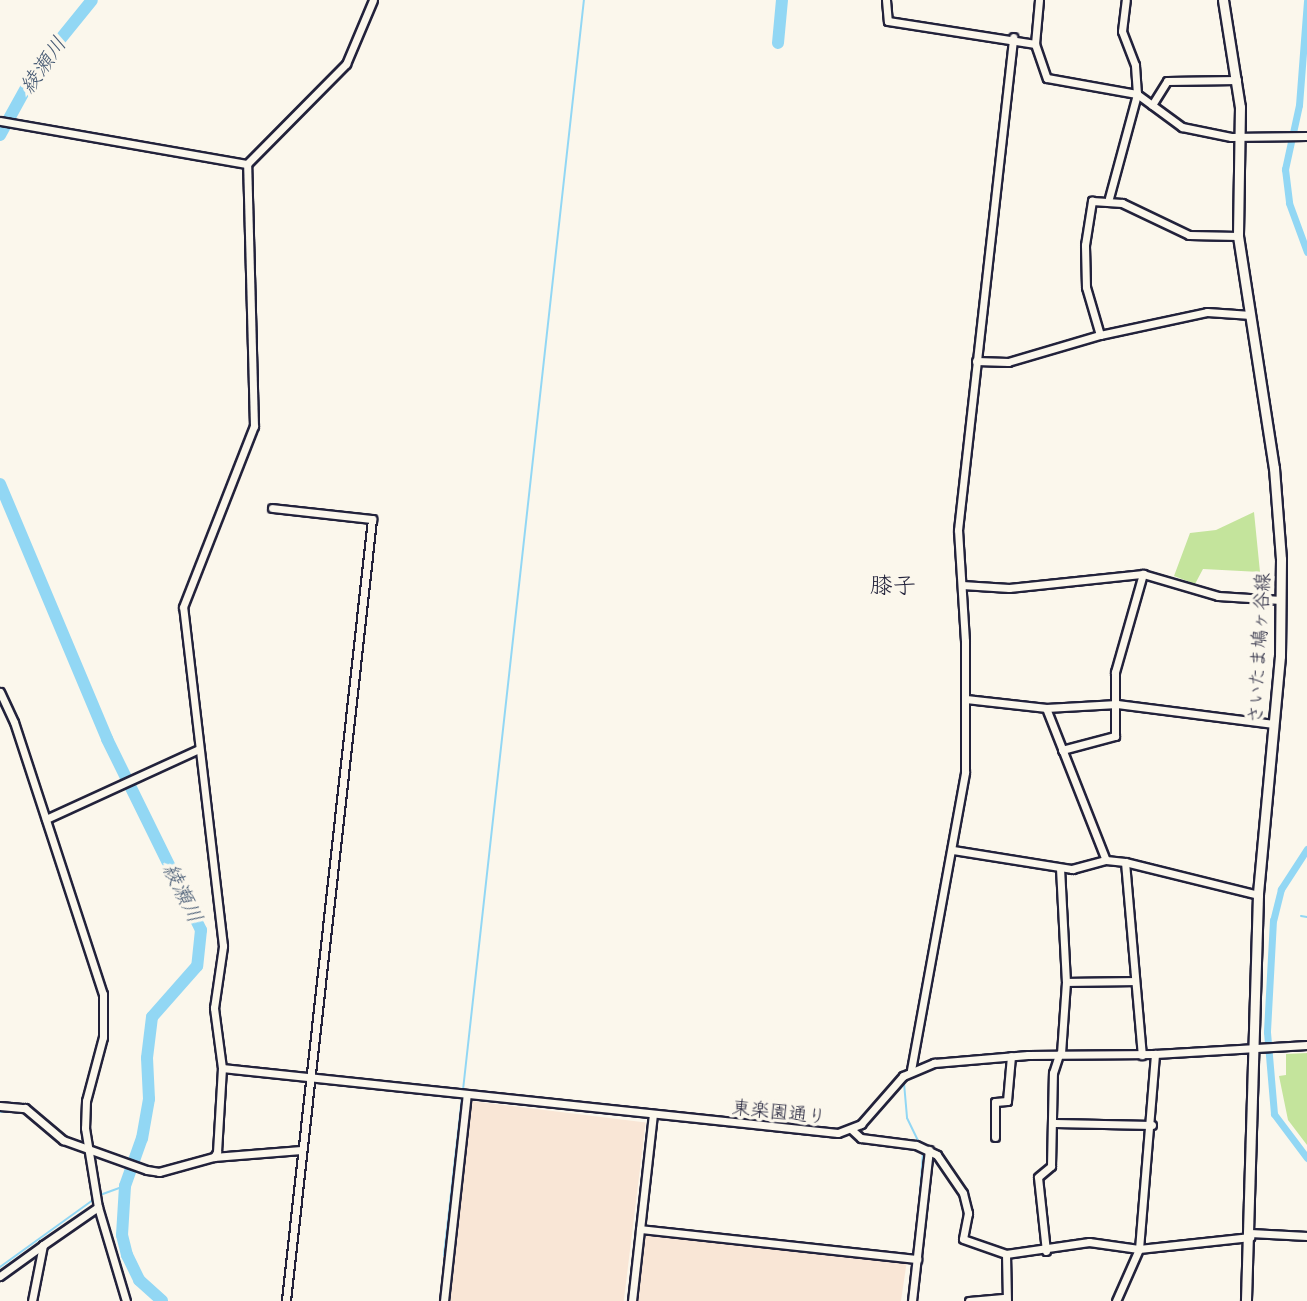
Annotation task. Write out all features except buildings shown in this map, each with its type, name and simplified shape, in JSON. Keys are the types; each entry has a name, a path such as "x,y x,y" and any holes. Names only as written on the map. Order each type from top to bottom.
{"main road":[{"name":"さいたま鳩ヶ谷線","path":"1223,0 1237,80 1240,138 1238,236 1278,510 1281,600 1274,724 1258,895 1256,1048 1246,1301"}],"street":[{"path":"214,1157 219,1145 222,1068 214,1008 223,946 183,607 254,426 247,164 346,64 373,0"},
{"path":"886,0 887,21 1013,37 1035,44"},
{"path":"1040,0 1035,44 1047,78 1136,94 1182,127 1240,138 1307,136"},
{"path":"1109,198 1136,94 1135,65 1122,31 1126,0"},
{"path":"1013,37 958,530 966,699 965,772 953,850 911,1070 934,1063 1011,1056 1142,1055 1307,1045"},
{"path":"1152,105 1167,81 1237,80"},
{"path":"0,121 21,127 247,164"},
{"path":"1100,335 1086,288 1087,224 1092,201 1109,198 1178,232 1238,236"},
{"path":"976,361 1008,362 1100,335 1207,312 1251,314"},
{"path":"272,508 372,519 311,1077 300,1150 286,1301"},
{"path":"962,585 1009,588 1143,574 1218,596 1281,600"},
{"path":"1062,750 1115,736 1115,673 1143,574"},
{"path":"0,692 46,819 105,1005 103,1037 86,1101 88,1151 98,1205 126,1301"},
{"path":"966,699 1046,708 1117,704 1274,724"},
{"path":"1046,708 1105,860"},
{"path":"46,819 146,778 199,750"},
{"path":"953,850 1060,868 1090,866 1105,860 1125,862 1258,895"},
{"path":"1125,862 1142,1055"},
{"path":"1046,1251 1038,1177 1051,1166 1055,1123 1053,1073 1060,1054 1066,982 1060,868"},
{"path":"1066,982 1135,981"},
{"path":"1116,1301 1139,1249 1152,1125 1155,1054"},
{"path":"995,1137 995,1102 1007,1101 1011,1056"},
{"name":"東楽園通り","path":"222,1068 820,1133 852,1130 911,1070"},
{"path":"444,1301 467,1094"},
{"path":"0,1106 25,1108 52,1134 88,1151 147,1171 159,1172 214,1157 300,1150"},
{"path":"632,1301 653,1114"},
{"path":"1055,1123 1152,1125"},
{"path":"852,1130 861,1138 929,1150 951,1170 963,1193 968,1213 964,1239 1006,1254 1046,1251 1089,1242 1139,1249 1250,1235 1307,1236"},
{"path":"912,1301 929,1150"},
{"path":"0,1276 98,1205"},
{"path":"640,1229 916,1259"},
{"path":"32,1301 43,1245"},
{"path":"969,1301 1007,1299 1006,1254"}],"shaded area":[{"path":"471,1101 646,1122 624,1301 447,1301"},
{"path":"645,1231 907,1260 901,1301 638,1301"}],"green space":[{"path":"1254,512 1260,572 1203,569 1195,584 1174,576 1190,533 1216,530"},
{"path":"1307,1053 1307,1145 1288,1120 1279,1076 1286,1075 1286,1054"}],"waterway":[{"name":"綾瀬川","path":"0,135 37,68 92,0"},
{"path":"463,1090 584,0"},
{"path":"778,43 782,0"},
{"path":"1307,1 1299,105 1285,169 1289,203 1307,252"},
{"name":"綾瀬川","path":"0,484 107,739 201,930 197,966 152,1017 147,1058 149,1099 142,1138 125,1186 122,1235 127,1255 139,1280 162,1301"},
{"path":"1307,849 1281,889 1273,920 1267,1032 1274,1114 1307,1158"},
{"path":"1301,916 1307,917"},
{"path":"904,1083 907,1118 918,1141"},
{"path":"444,1255 462,1096"},
{"path":"0,1112 10,1111"},
{"path":"919,1206 923,1153"},
{"path":"100,1195 125,1186"},
{"path":"0,1267 93,1200"}],"district":[{"name":"膝子","path":"893,585"}]}
